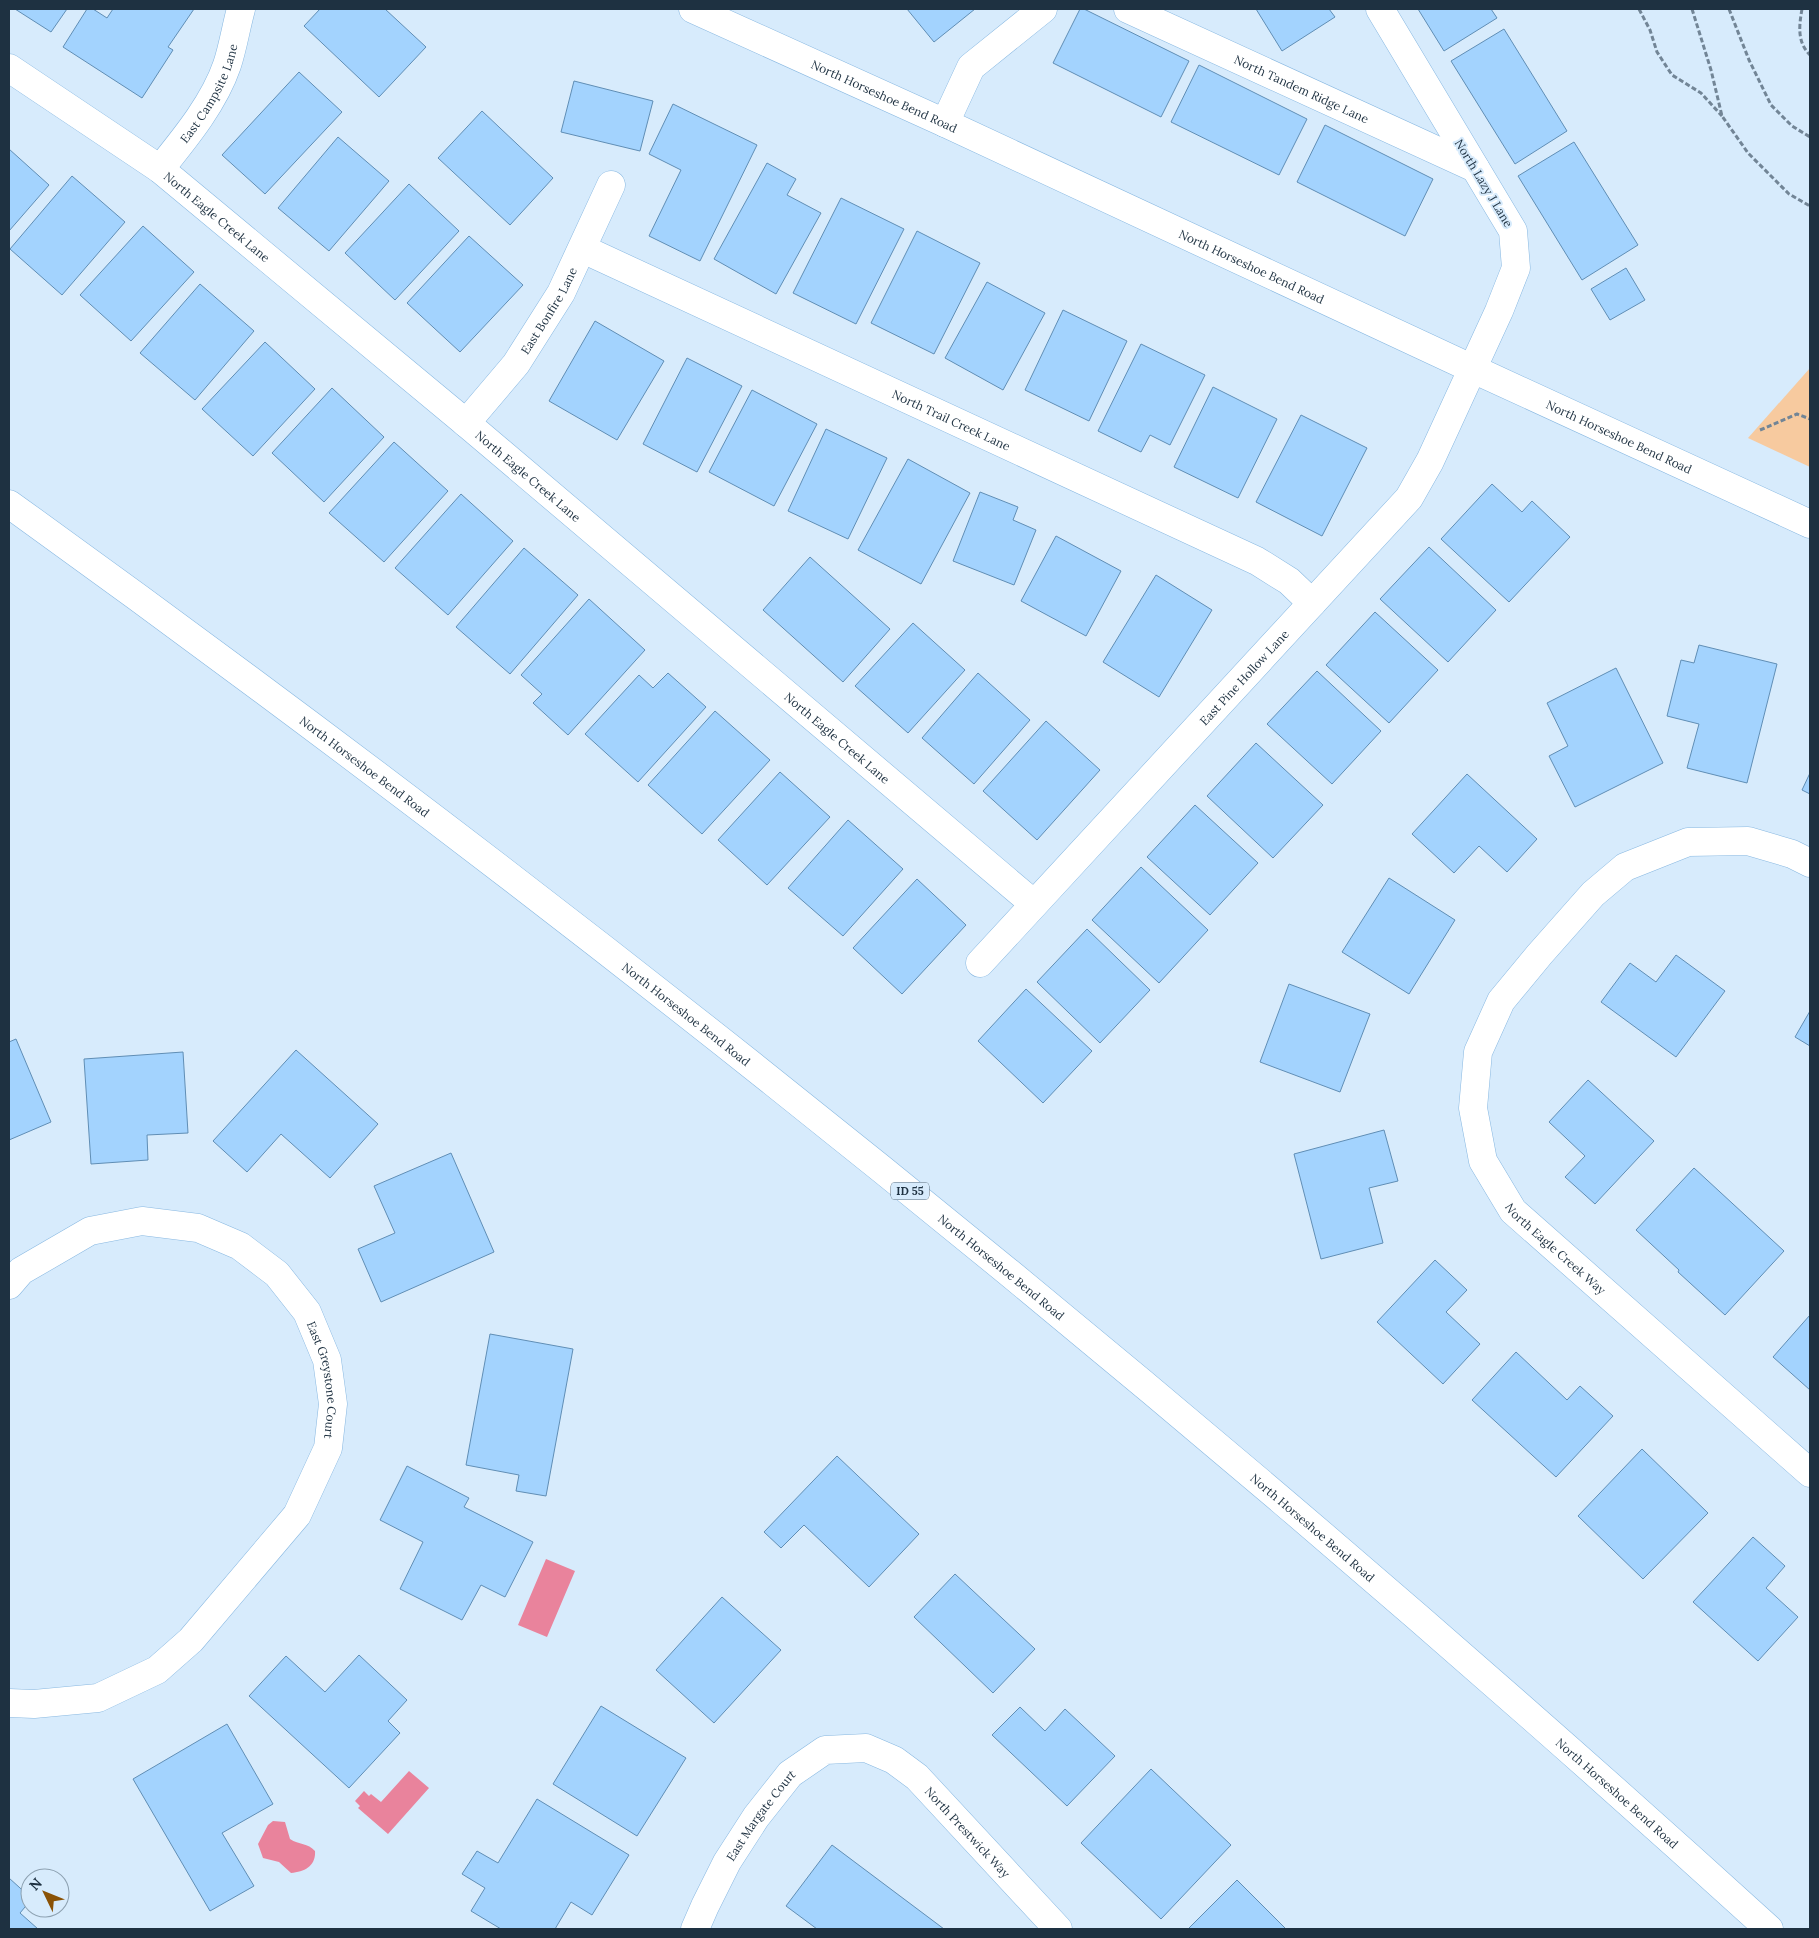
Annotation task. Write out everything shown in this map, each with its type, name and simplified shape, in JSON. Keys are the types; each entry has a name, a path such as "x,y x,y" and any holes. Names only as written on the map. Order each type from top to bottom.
{"main road":[{"name":"East Campsite Lane","path":"160,169 178,147 216,90 227,65 241,9"},
{"name":"North Horseshoe Bend Road","path":"693,9 945,123 1810,524"},
{"path":"945,123 971,67 1043,9"},
{"name":"North Tandem Ridge Lane","path":"1128,9 1475,168"},
{"name":"North Lazy J Lane","path":"1380,9 1513,231 1516,268 1473,369"},
{"name":"North Eagle Creek Lane","path":"9,68 160,169 466,423 1034,904"},
{"name":"East Bonfire Lane","path":"466,423 516,364 560,293 583,248 611,185"},
{"name":"North Trail Creek Lane","path":"583,248 1257,561 1289,581 1312,603"},
{"name":"East Pine Hollow Lane","path":"980,963 1409,498 1430,461 1473,369"},
{"name":"North Horseshoe Bend Road","path":"9,504 333,742 599,945 862,1152 1121,1364 1384,1587 1628,1801 1769,1929"},
{"name":"North Eagle Creek Way","path":"1810,863 1792,854 1748,841 1688,842 1625,867 1593,894 1501,1001 1478,1052 1472,1108 1483,1161 1513,1211 1810,1473"},
{"name":"East Greystone Court","path":"9,1285 21,1272 90,1231 142,1222 198,1228 240,1246 248,1252 276,1274 307,1312 327,1360 333,1404 328,1448 297,1515 191,1640 157,1670 98,1698 34,1704 9,1703"},
{"name":"East Margate Court","path":"695,1929 727,1862 756,1817 790,1774 825,1750 866,1748"},
{"name":"North Prestwick Way","path":"866,1748 894,1760 917,1777 1058,1929"}],"path":[{"path":"1639,9 1650,30 1657,52 1672,75 1701,93 1722,116 1748,152 1789,194 1810,206"},
{"path":"1692,9 1722,116"},
{"path":"1729,9 1748,60 1771,105 1792,126 1810,137"},
{"path":"1802,9 1798,31 1804,48 1810,55"},
{"path":"1760,430 1797,414 1810,419"}],"shaded area":[{"path":"1810,368 1810,467 1748,438"},
{"path":"546,1559 575,1571 547,1637 518,1625"},
{"path":"409,1771 429,1788 388,1834 358,1808 360,1806 355,1801 364,1791 381,1802"},
{"path":"273,1821 285,1822 290,1839 315,1851 314,1861 305,1870 291,1873 279,1862 263,1858 258,1844 268,1825"}],"building":[{"path":"15,9 67,9 51,32"},
{"path":"87,9 93,9 107,18 113,9 194,9 168,47 173,50 142,98 63,47"},
{"path":"320,9 385,9 426,47 379,97 304,26"},
{"path":"907,9 975,9 934,42"},
{"path":"1080,9 1084,9 1189,61 1161,117 1053,63"},
{"path":"1256,9 1329,9 1335,17 1282,51"},
{"path":"1418,9 1491,9 1497,18 1444,51"},
{"path":"1504,29 1567,131 1515,164 1451,61"},
{"path":"1199,65 1307,119 1279,175 1171,122"},
{"path":"299,72 342,112 265,194 222,155"},
{"path":"574,81 653,101 640,151 561,132"},
{"path":"673,104 757,145 700,261 649,236 681,170 649,154"},
{"path":"482,111 553,178 510,225 438,158"},
{"path":"1325,125 1433,179 1405,236 1297,182"},
{"path":"338,137 389,181 329,251 278,208"},
{"path":"1574,142 1638,245 1582,280 1518,176"},
{"path":"9,149 49,185 9,231"},
{"path":"767,163 796,179 787,195 821,213 776,294 714,259"},
{"path":"72,176 125,222 62,295 10,249"},
{"path":"409,184 459,231 395,300 345,253"},
{"path":"841,198 904,229 856,324 793,293"},
{"path":"143,226 194,272 131,341 80,295"},
{"path":"917,231 980,263 934,354 871,323"},
{"path":"469,236 523,285 460,352 407,303"},
{"path":"1626,268 1645,300 1610,320 1591,289"},
{"path":"987,282 1045,313 1003,390 945,358"},
{"path":"200,284 254,331 195,400 140,353"},
{"path":"1063,310 1127,341 1089,421 1025,390"},
{"path":"595,321 664,361 617,440 549,401"},
{"path":"265,342 315,389 253,456 202,409"},
{"path":"1141,344 1205,375 1170,445 1150,435 1141,452 1098,431"},
{"path":"687,358 742,386 697,472 643,444"},
{"path":"1213,387 1277,419 1238,498 1174,467"},
{"path":"332,388 384,437 324,502 272,453"},
{"path":"752,390 817,424 774,506 709,472"},
{"path":"1301,415 1367,448 1322,536 1256,502"},
{"path":"826,429 887,458 848,539 788,511"},
{"path":"394,442 448,491 384,562 329,513"},
{"path":"908,459 970,493 921,584 858,550"},
{"path":"1492,484 1522,512 1532,501 1570,537 1509,602 1441,539"},
{"path":"980,492 1018,507 1013,520 1036,530 1014,585 953,561"},
{"path":"461,494 513,541 448,615 395,568"},
{"path":"1056,536 1121,571 1086,636 1021,601"},
{"path":"1429,547 1496,610 1448,662 1380,599"},
{"path":"524,548 578,595 510,674 456,627"},
{"path":"810,557 890,629 843,682 763,610"},
{"path":"1156,575 1212,610 1159,697 1103,662"},
{"path":"589,599 645,650 568,735 533,703 542,694 521,675"},
{"path":"1375,612 1438,670 1389,723 1326,665"},
{"path":"913,623 965,670 908,733 855,686"},
{"path":"1699,645 1777,664 1747,783 1687,768 1699,724 1667,716 1681,660 1694,663"},
{"path":"1616,668 1663,763 1575,807 1549,756 1568,746 1547,703"},
{"path":"1317,671 1381,731 1332,784 1267,724"},
{"path":"668,673 706,707 638,782 585,734 639,675 653,688"},
{"path":"978,673 1030,720 974,784 922,738"},
{"path":"715,711 770,760 702,834 648,785"},
{"path":"1046,721 1100,770 1037,840 983,791"},
{"path":"1256,743 1323,805 1273,858 1207,796"},
{"path":"780,772 830,817 767,885 718,840"},
{"path":"1810,773 1810,794 1802,790"},
{"path":"1467,774 1537,839 1507,872 1479,846 1454,873 1412,834"},
{"path":"1195,805 1258,863 1210,915 1147,857"},
{"path":"848,820 903,869 843,936 788,888"},
{"path":"1141,867 1208,930 1159,983 1092,920"},
{"path":"1389,878 1455,920 1409,994 1342,952"},
{"path":"917,879 966,925 902,994 853,948"},
{"path":"1087,929 1150,990 1100,1043 1037,982"},
{"path":"1676,955 1725,991 1676,1057 1601,1002 1630,963 1656,982"},
{"path":"1289,984 1370,1014 1340,1092 1260,1062"},
{"path":"1026,989 1092,1051 1043,1103 978,1041"},
{"path":"1810,1011 1810,1046 1795,1037"},
{"path":"16,1039 51,1122 9,1140 9,1042"},
{"path":"296,1050 378,1124 330,1178 281,1134 247,1172 213,1141"},
{"path":"183,1052 188,1133 147,1135 148,1160 91,1164 84,1059"},
{"path":"1588,1080 1654,1141 1595,1204 1565,1177 1585,1156 1549,1122"},
{"path":"1384,1130 1398,1181 1369,1188 1383,1243 1321,1259 1294,1154"},
{"path":"451,1153 494,1252 381,1302 358,1249 395,1233 374,1186"},
{"path":"1694,1168 1784,1251 1725,1315 1636,1230"},
{"path":"1435,1260 1467,1290 1446,1312 1480,1344 1443,1384 1377,1322"},
{"path":"1810,1315 1810,1390 1773,1357"},
{"path":"490,1334 573,1349 546,1496 516,1491 519,1475 466,1465"},
{"path":"1516,1352 1567,1400 1580,1386 1613,1416 1556,1477 1472,1400"},
{"path":"1642,1449 1708,1513 1643,1579 1578,1516"},
{"path":"837,1456 919,1534 869,1587 804,1525 781,1548 764,1532"},
{"path":"407,1466 469,1498 464,1507 533,1542 505,1597 481,1585 462,1620 400,1589 423,1542 380,1520"},
{"path":"1753,1537 1785,1566 1766,1588 1798,1617 1758,1661 1693,1602"},
{"path":"955,1574 1035,1649 993,1693 914,1617"},
{"path":"722,1597 781,1650 714,1723 656,1670"},
{"path":"359,1655 407,1700 388,1721 400,1733 349,1788 249,1696 286,1656 325,1692"},
{"path":"601,1706 686,1758 637,1836 553,1784"},
{"path":"1020,1707 1045,1731 1065,1709 1115,1756 1067,1806 992,1735"},
{"path":"227,1724 273,1804 222,1833 254,1886 210,1911 133,1779"},
{"path":"1151,1769 1231,1845 1161,1919 1081,1843"},
{"path":"537,1799 629,1855 592,1915 571,1902 555,1929 501,1929 471,1911 485,1888 462,1874 477,1851 498,1863"},
{"path":"832,1845 944,1929 817,1929 786,1906"},
{"path":"9,1878 20,1888 20,1918 26,1918 38,1929 9,1929"},
{"path":"1237,1880 1286,1929 1188,1929"}]}
